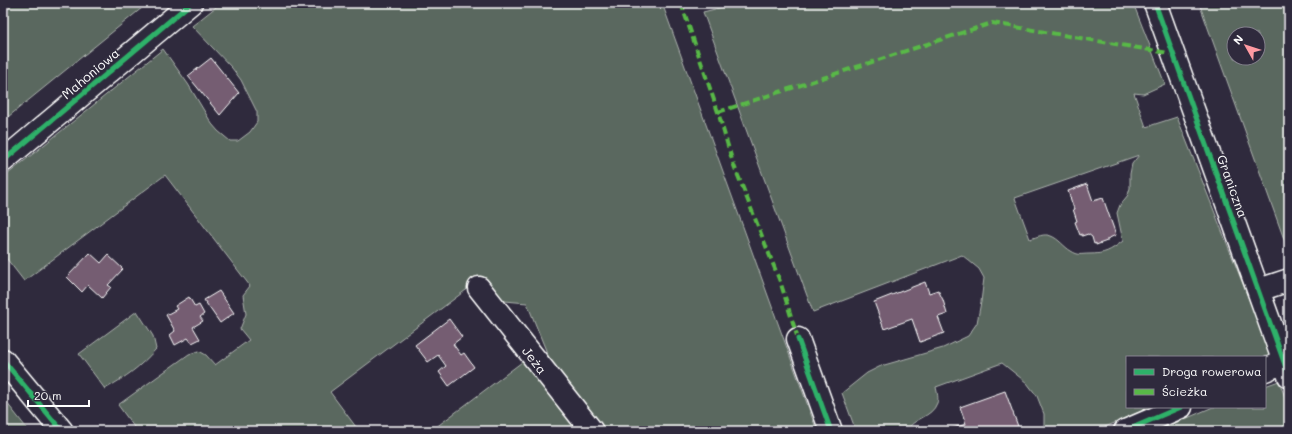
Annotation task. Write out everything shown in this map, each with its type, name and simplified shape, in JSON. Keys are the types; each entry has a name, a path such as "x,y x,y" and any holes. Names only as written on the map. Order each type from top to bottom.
{"street":[{"name":"Mahoniowa","path":"3,161 191,3"},
{"name":"Graniczna","path":"1155,3 1259,290 1279,370"},
{"path":"1259,290 1289,280"},
{"name":"Jeża","path":"479,288 592,431"},
{"path":"798,339 831,431"},
{"path":"3,360 62,431"},
{"path":"1126,431 1179,408"}],"shaded area":[{"path":"3,3 148,3 3,121"},
{"path":"221,3 662,3 817,431 601,431 561,388 527,303 505,301 483,279 470,287 330,392 359,431 137,431 118,405 189,354 199,351 206,355 215,365 249,340 240,329 246,314 243,295 250,286 165,175 24,281 3,254 3,178 163,49 188,84 212,124 218,131 230,141 238,141 250,132 257,122 257,112 241,80 232,68 192,26"},
{"path":"730,3 1133,3 1165,84 1143,94 1134,93 1146,127 1177,117 1271,355 1266,358 1266,356 1126,356 1126,408 1149,408 1096,431 1037,431 1044,427 1044,414 1037,396 1027,383 1002,363 936,387 938,400 934,408 927,415 913,423 907,431 856,431 842,393 867,373 881,366 943,348 968,336 977,323 984,278 979,269 962,255 813,312 703,12 719,8","holes":["1139,155 1132,164 1130,188 1128,195 1120,205 1117,213 1123,241 1111,250 1095,254 1076,254 1057,239 1048,235 1030,239 1015,198"]},
{"path":"1199,3 1289,3 1289,253"},
{"path":"137,311 153,336 156,349 132,371 105,389 79,354"},
{"path":"526,359 581,431 431,431"},
{"path":"1279,381 1289,408 1289,431 1157,431 1211,408 1266,408 1266,386"},
{"path":"3,398 29,431 3,431"}],"building":[{"path":"211,58 239,93 220,115 188,76"},
{"path":"1087,184 1093,201 1103,198 1116,235 1107,239 1107,241 1096,245 1096,243 1094,244 1092,237 1088,234 1082,236 1082,234 1080,235 1075,222 1077,221 1068,191"},
{"path":"90,253 101,263 108,255 123,269 108,285 111,287 102,298 88,285 82,292 67,277"},
{"path":"925,282 929,293 938,290 943,300 947,314 938,317 944,333 920,342 912,319 884,329 874,302"},
{"path":"219,291 234,313 220,323 204,300"},
{"path":"189,297 195,307 199,305 204,314 200,317 203,321 193,327 200,339 192,343 188,338 175,345 170,335 175,331 166,315 177,309 175,306"},
{"path":"449,319 462,337 453,344 461,355 464,353 474,367 449,386 439,372 446,366 438,355 428,362 415,345"},
{"path":"1005,391 1019,429 1014,431 950,431 950,429 966,424 960,407"}],"marked path":[{"path":"681,3 718,112 733,163 781,284 798,339"},
{"path":"718,112 992,23 1174,54"}],"cycle path":[{"path":"3,161 191,3"},
{"path":"1155,3 1289,376"},
{"path":"798,339 831,431"},
{"path":"3,360 62,431"},
{"path":"1125,431 1179,408"}]}
